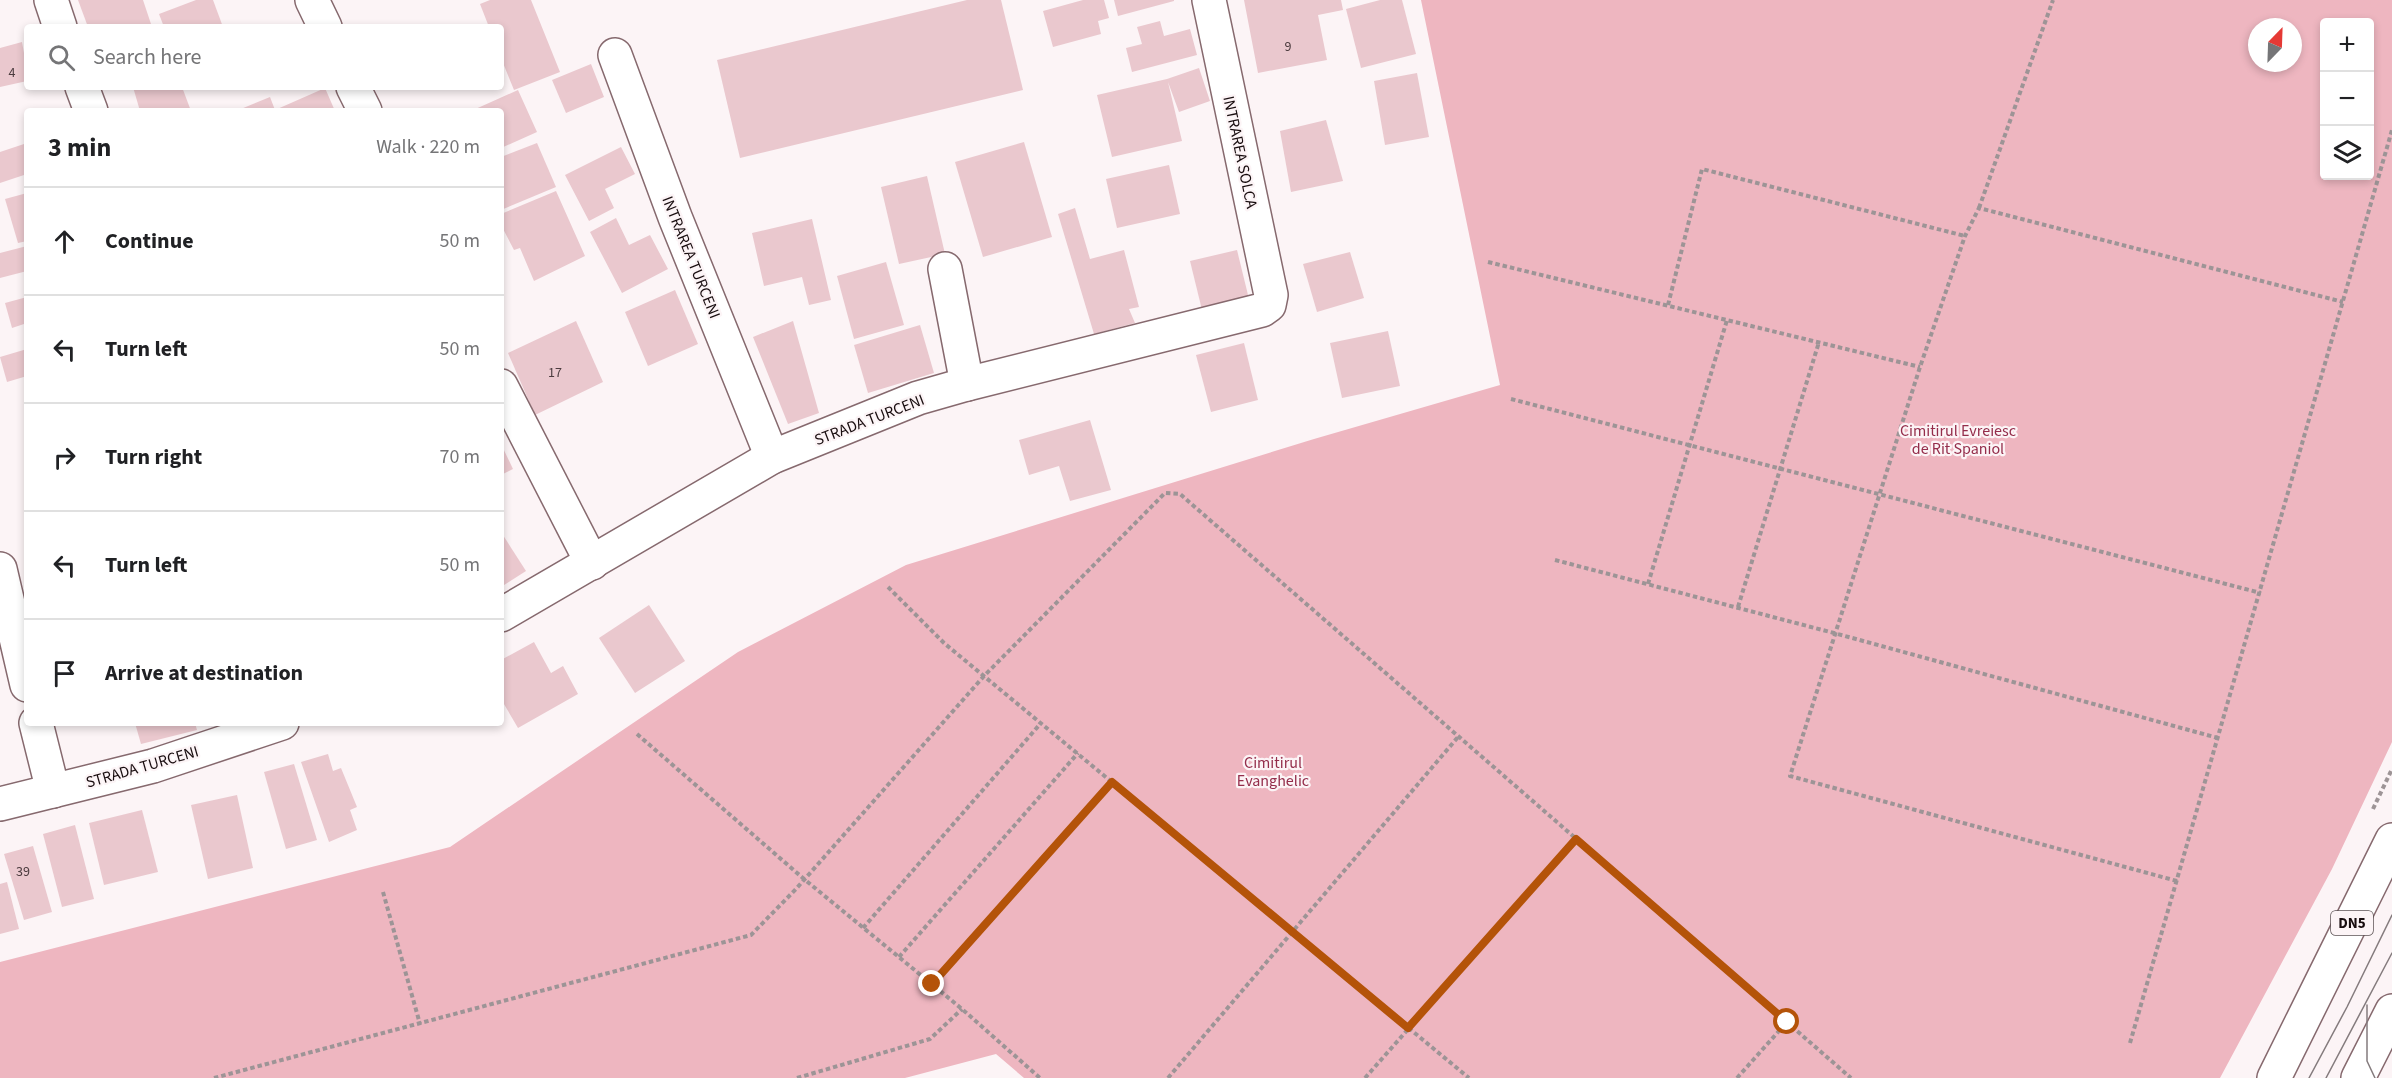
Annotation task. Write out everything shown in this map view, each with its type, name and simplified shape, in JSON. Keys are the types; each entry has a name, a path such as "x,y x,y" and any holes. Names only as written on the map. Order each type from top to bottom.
{"street":[{"path":"51,0 59,24"},
{"path":"312,0 324,24"},
{"name":"INTRAREA SOLCA","path":"1209,0 1270,295 1269,305"},
{"name":"INTRAREA TURCENI","path":"615,55 675,217 772,457"},
{"path":"83,90 90,108"},
{"path":"355,90 364,108"},
{"path":"945,269 968,384"},
{"name":"STRADA TURCENI","path":"504,613 772,457 918,398 1263,310 1269,305"},
{"path":"504,392 592,563"},
{"path":"0,569 24,672"},
{"path":"37,726 53,791"},
{"name":"STRADA TURCENI","path":"0,804 153,766 273,726"},
{"name":"DN5","path":"2274,1078 2392,840"},
{"path":"2367,1072 2392,1011"}],"path":[{"path":"2054,0 1979,208 1965,236 1920,367 1790,776 2177,881"},
{"path":"2130,1043 2343,302 2390,148 2392,130"},
{"path":"1668,305 1702,169 1965,236"},
{"path":"1979,208 2343,302"},
{"path":"1488,262 1920,367"},
{"path":"1648,584 1727,320"},
{"path":"1738,607 1819,342"},
{"path":"1511,399 2261,593"},
{"path":"214,1078 751,935 804,879 984,676 1166,494 1180,494 1851,1078"},
{"path":"1555,560 1738,607 2218,738"},
{"path":"888,587 944,643 1469,1078"},
{"path":"864,928 1041,723"},
{"path":"637,734 804,879 962,1009 1040,1078"},
{"path":"1168,1078 1458,737"},
{"path":"899,957 1078,753"},
{"path":"932,984 1112,782"},
{"path":"1365,1078 1576,839"},
{"path":"382,891 420,1024"},
{"path":"797,1078 930,1040 962,1009"},
{"path":"1737,1078 1787,1022"}],"green space":[{"path":"1421,0 2392,0 2392,742 2332,869 2220,1078 1024,1078 996,1054 905,1078 0,1078 0,962 450,847 738,652 906,565 1314,439 1500,385"}],"building":[{"path":"78,0 143,0 151,24 87,24"},
{"path":"196,0 213,0 222,24 163,24 159,14"},
{"path":"490,0 531,0 560,72 514,90 504,65 504,24 488,24 480,4"},
{"path":"967,0 1001,0 1023,90 740,158 717,60"},
{"path":"1083,0 1104,0 1109,18 1098,21 1101,34 1053,47 1043,11"},
{"path":"1114,0 1174,0 1174,1 1118,16"},
{"path":"1244,0 1341,0 1343,10 1318,15 1327,60 1258,73"},
{"path":"1380,0 1402,0 1416,54 1361,68 1346,9"},
{"path":"1160,21 1164,36 1190,29 1197,55 1132,72 1126,48 1142,44 1137,27"},
{"path":"22,42 24,82 0,87 0,48"},
{"path":"591,64 604,97 566,113 552,80"},
{"path":"1199,68 1210,101 1179,112 1168,82 1182,141 1112,157 1097,95 1167,79"},
{"path":"1417,73 1429,137 1385,145 1374,81"},
{"path":"134,90 183,90 190,108 139,108"},
{"path":"320,90 326,90 334,108 280,108"},
{"path":"518,90 537,132 504,147 504,108 478,108"},
{"path":"270,97 274,108 243,108"},
{"path":"1326,120 1343,181 1291,192 1280,131"},
{"path":"1024,142 1052,237 983,257 955,162"},
{"path":"537,143 556,187 504,209 504,156"},
{"path":"24,144 24,175 0,183 0,152"},
{"path":"621,147 635,174 605,189 614,208 589,221 565,175"},
{"path":"1169,165 1180,214 1117,228 1106,179"},
{"path":"927,176 945,254 899,264 881,187"},
{"path":"556,191 585,256 534,281 520,248 514,250 504,231 504,213"},
{"path":"24,194 24,242 18,243 5,199"},
{"path":"1075,208 1090,259 1124,250 1139,307 1129,309 1135,323 1094,334 1058,214"},
{"path":"616,218 629,245 650,235 668,269 622,293 590,232"},
{"path":"812,219 831,300 809,305 802,277 764,286 752,233"},
{"path":"24,247 24,272 0,278 0,253"},
{"path":"1237,250 1249,299 1202,310 1190,261"},
{"path":"1350,252 1364,298 1317,312 1303,264"},
{"path":"886,262 904,325 854,339 837,276"},
{"path":"675,290 698,344 648,366 625,312"},
{"path":"24,298 24,324 12,328 5,303"},
{"path":"576,321 603,382 535,415 508,353"},
{"path":"793,321 819,413 788,424 753,337"},
{"path":"920,325 934,373 868,393 854,345"},
{"path":"1388,331 1400,386 1342,398 1330,343"},
{"path":"1244,343 1258,400 1211,412 1196,355"},
{"path":"24,350 24,377 7,382 0,357"},
{"path":"1090,420 1111,490 1070,501 1059,466 1029,475 1019,440"},
{"path":"504,450 513,469 504,474"},
{"path":"504,537 526,571 504,585"},
{"path":"649,605 685,661 635,693 599,638"},
{"path":"534,642 551,673 563,666 578,694 518,728 504,704 504,658"},
{"path":"136,726 196,726 197,730 141,744"},
{"path":"328,754 333,771 341,768 357,807 350,810 357,830 329,842 301,762"},
{"path":"294,764 317,840 286,849 264,772"},
{"path":"237,795 253,868 208,879 191,805"},
{"path":"142,810 158,872 104,885 89,823"},
{"path":"75,825 94,899 62,907 43,834"},
{"path":"33,846 52,912 24,920 4,854"},
{"path":"7,882 19,929 0,934 0,884"}],"tram line":[{"path":"2309,1078 2392,915"},
{"path":"2326,1078 2392,953"},
{"path":"2367,1005 2367,1061 2375,1078"}],"route":[{"path":"932,984 1112,782 1408,1028 1576,839 1787,1022"}],"park label":[{"name":"Cimitirul Evreiesc de Rit Spaniol","path":"1958,439"},
{"name":"Cimitirul Evanghelic","path":"1273,771"}]}
